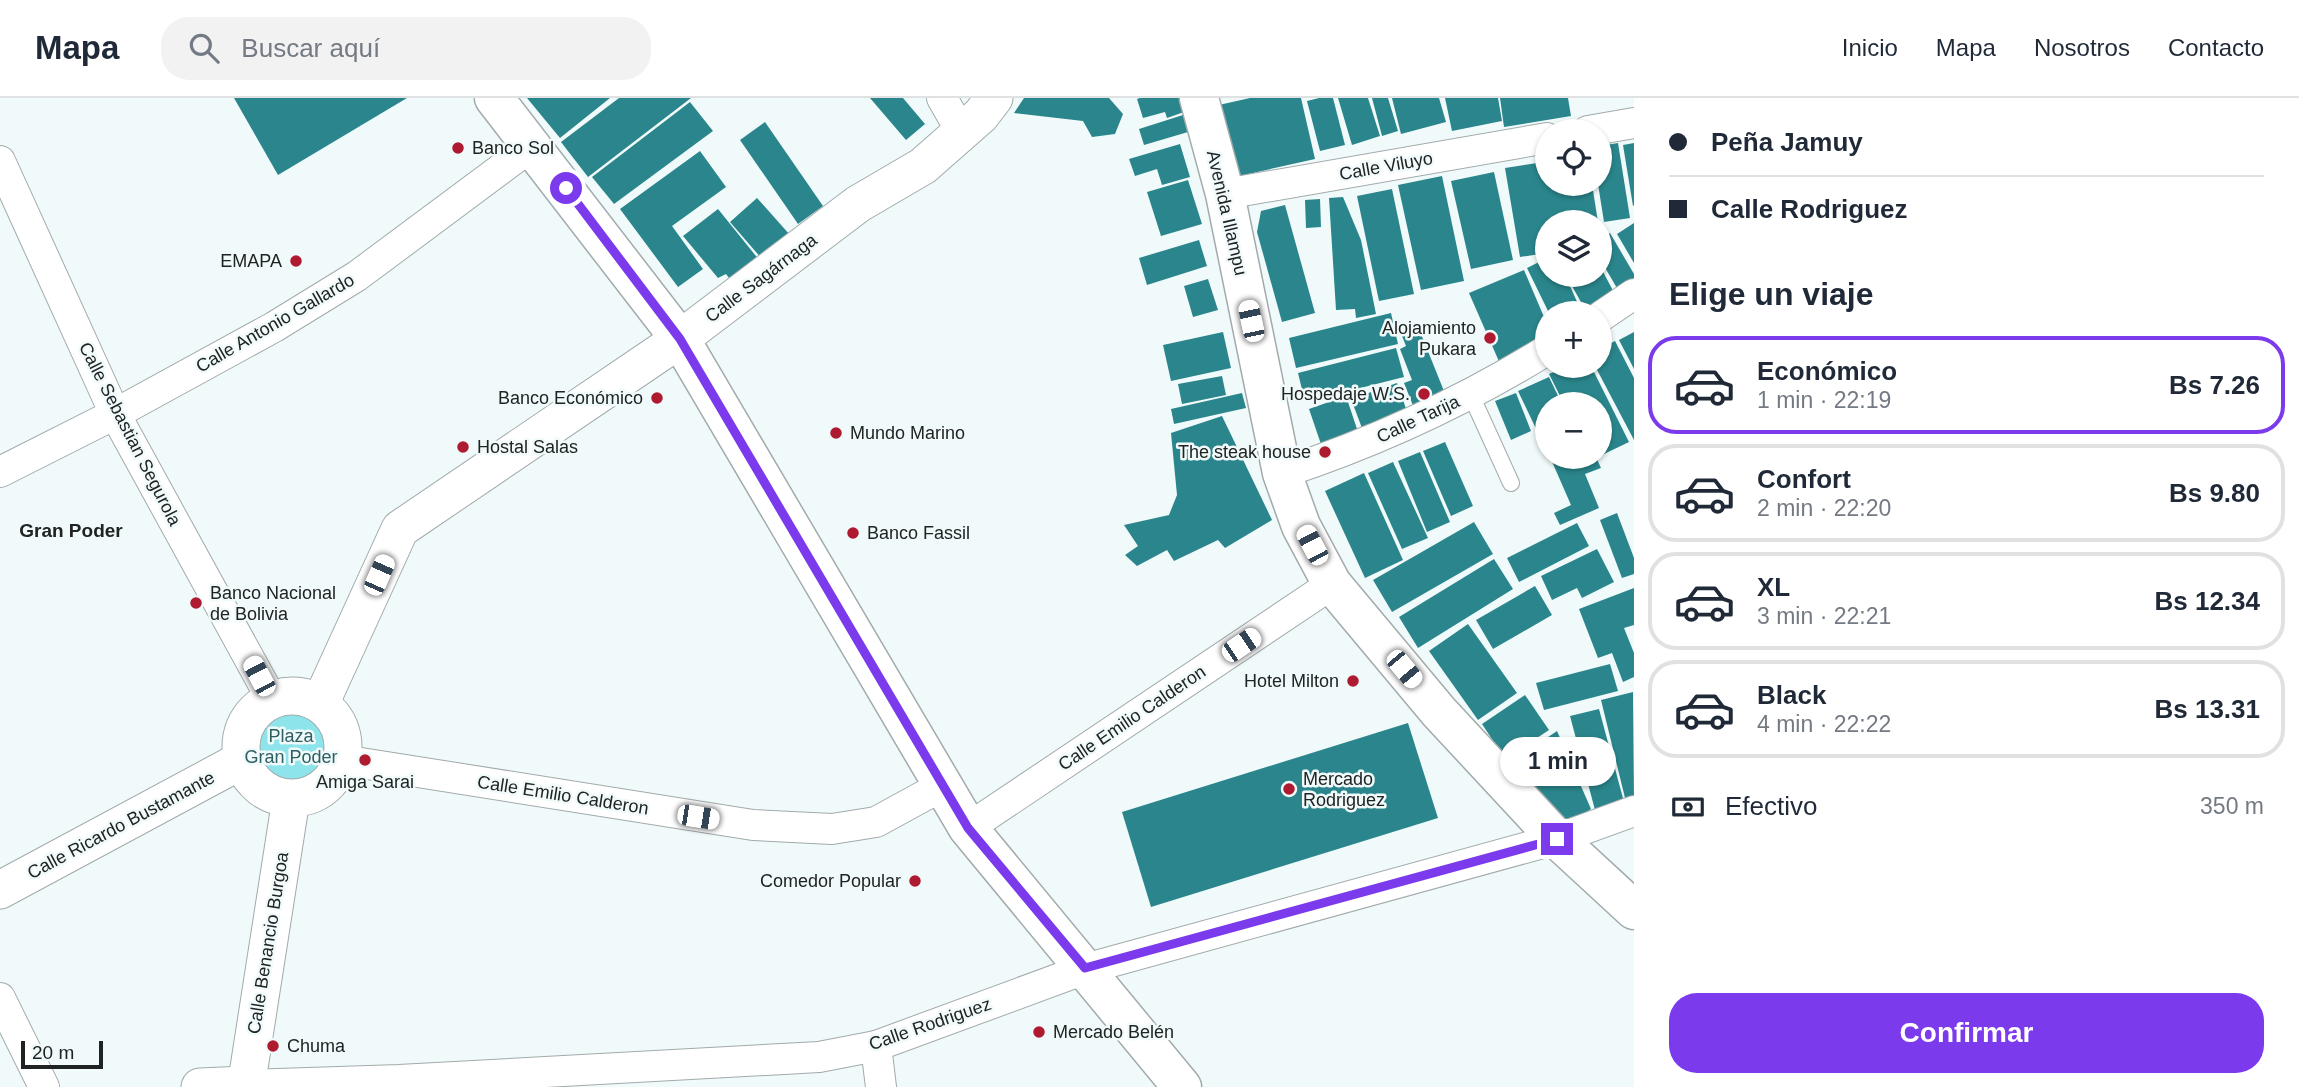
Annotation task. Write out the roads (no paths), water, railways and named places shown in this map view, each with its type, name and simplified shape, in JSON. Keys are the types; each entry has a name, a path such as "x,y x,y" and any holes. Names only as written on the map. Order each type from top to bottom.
{"main road":[{"path":"495,98 680,339 968,828 1182,1087"},
{"name":"Avenida Illampu","path":"1199,98 1225,194 1282,473 1301,526 1332,584 1439,712 1557,839 1634,910"}],"street":[{"path":"942,98 961,131"},
{"name":"Calle Sagárnaga","path":"320,704 400,529 680,339 858,204 923,166 994,98"},
{"path":"1612,127 1634,123"},
{"name":"Calle Viluyo","path":"1225,194 1535,140"},
{"name":"Calle Antonio Gallardo","path":"0,472 116,414 274,327 357,276 533,145"},
{"name":"Calle Sebastian Segurola","path":"0,161 116,414 272,700"},
{"path":"1612,309 1634,294"},
{"name":"Calle Tarija","path":"1282,473 1367,443 1471,395 1535,357"},
{"name":"Calle Emilio Calderon","path":"968,828 1332,584"},
{"path":"288,696 304,697 320,704 340,728 342,760 335,776 324,788 308,796 291,799 260,788 249,776 242,760 243,732 249,719 272,700 288,696"},
{"name":"Calle Ricardo Bustamante","path":"0,890 242,760"},
{"name":"Calle Emilio Calderon","path":"342,760 752,825 832,829 876,822 942,786"},
{"name":"Calle Benancio Burgoa","path":"246,1086 291,799"},
{"name":"Calle Rodriguez","path":"200,1087 399,1080 806,1058 876,1046 1085,968 1557,839 1634,811"},
{"path":"0,998 44,1087"},
{"path":"876,1046 881,1087"}],"lane":[{"path":"1471,395 1511,483"}],"place":[{"name":"Banco Sol","path":"458,148"},
{"name":"EMAPA","path":"296,261"},
{"name":"Alojamiento Pukara","path":"1490,338"},
{"name":"Hospedaje W.S.","path":"1424,394"},
{"name":"Banco Económico","path":"657,398"},
{"name":"Mundo Marino","path":"836,433"},
{"name":"Hostal Salas","path":"463,447"},
{"name":"The steak house","path":"1325,452"},
{"name":"Banco Fassil","path":"853,533"},
{"name":"Banco Nacional de Bolivia","path":"196,603"},
{"name":"Hotel Milton","path":"1353,681"},
{"name":"Amiga Sarai","path":"365,760"},
{"name":"Mercado Rodriguez","path":"1289,789"},
{"name":"Comedor Popular","path":"915,881"},
{"name":"Mercado Belén","path":"1039,1032"},
{"name":"Chuma","path":"273,1046"}],"district":[{"name":"Gran Poder","path":"71,530"}],"park label":[{"name":"Plaza Gran Poder","path":"291,746"}]}
